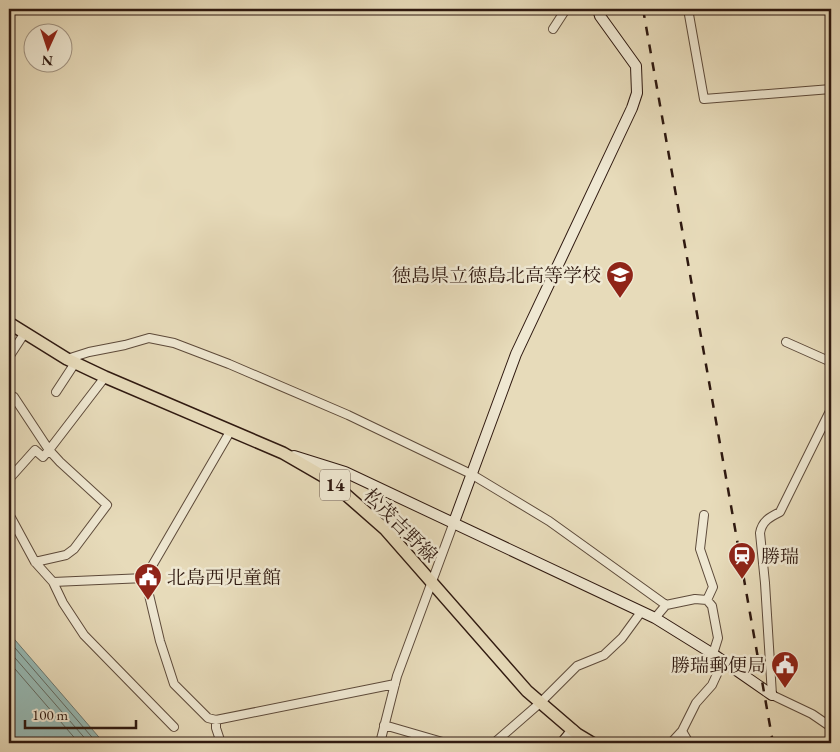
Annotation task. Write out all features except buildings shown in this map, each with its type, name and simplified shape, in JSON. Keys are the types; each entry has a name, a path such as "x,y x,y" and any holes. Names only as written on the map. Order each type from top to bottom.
{"main road":[{"name":"松茂吉野線","path":"9,323 24,334 71,361 283,453 328,479 384,529 527,691 573,730 592,743"}],"street":[{"path":"553,29 566,9"},
{"path":"380,743 395,684 431,581 516,354 632,108 637,93 636,66 600,16 598,9"},
{"path":"688,9 704,99 831,89"},
{"path":"9,357 24,334"},
{"path":"56,392 71,361 89,352 149,338 174,343 315,401 471,474 549,521 666,605"},
{"path":"786,342 831,362"},
{"path":"9,477 35,450 43,456 49,450 105,377"},
{"path":"9,395 14,397 49,450 106,505 74,549 66,555 35,562"},
{"path":"772,695 761,527 767,518 780,512 831,409"},
{"path":"231,430 145,578 160,641 174,684 208,718 216,720 395,684"},
{"path":"283,453 345,472 656,618 713,654 772,695 812,714 831,727"},
{"path":"9,514 35,562 53,582 63,603 84,635 174,727"},
{"path":"704,515 700,548 713,587 707,600"},
{"path":"53,582 145,578"},
{"path":"656,618 666,605 695,599 707,600 712,606 718,638 713,654"},
{"path":"494,743 540,703 577,666 604,655 622,638 642,612"},
{"path":"671,743 682,731 696,703 712,685 723,662"},
{"path":"216,720 216,728 221,743"},
{"path":"384,725 446,743"},
{"path":"562,743 573,730"},
{"path":"682,731 689,743"}],"water":[{"path":"9,633 104,743 9,743"}],"railway":[{"path":"643,9 773,743"}],"place":[{"name":"徳島県立徳島北高等学校","path":"620,299"},
{"name":"勝瑞","path":"742,580"},
{"name":"北島西児童館","path":"148,601"},
{"name":"勝瑞郵便局","path":"785,689"}]}
